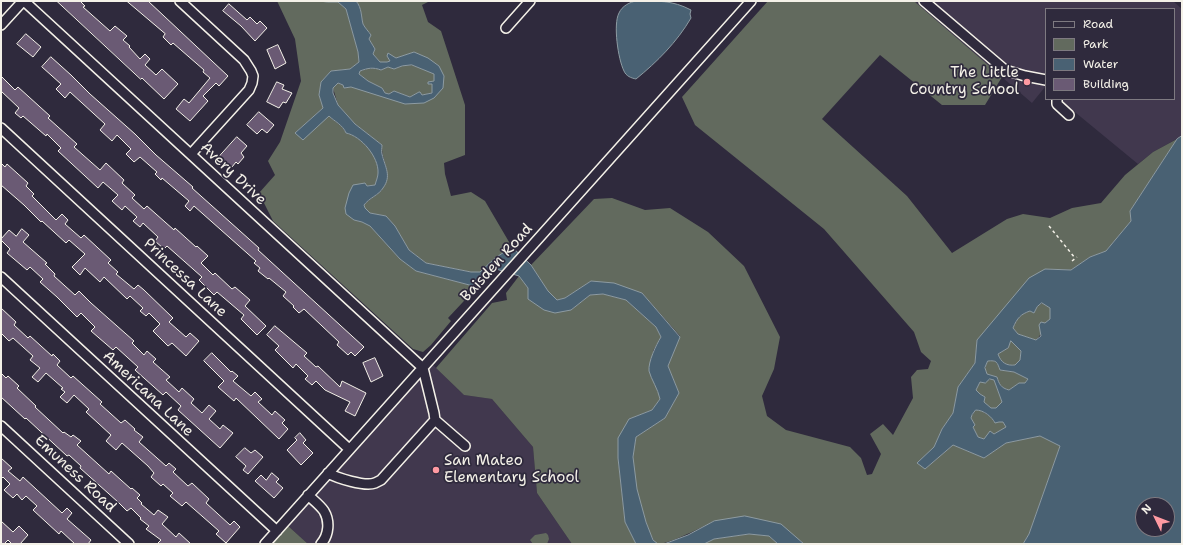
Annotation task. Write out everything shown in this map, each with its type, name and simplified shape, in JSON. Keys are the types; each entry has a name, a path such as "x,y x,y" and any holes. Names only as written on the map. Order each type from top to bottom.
{"street":[{"path":"1,25 24,1"},
{"name":"Avery Drive","path":"24,1 423,368"},
{"path":"180,1 244,60 253,76 252,83 244,96 191,154"},
{"path":"506,28 530,1"},
{"name":"Baisden Road","path":"265,544 751,1"},
{"path":"924,1 1005,70 1045,80"},
{"path":"1057,100 1057,104 1069,115"},
{"name":"Princessa Lane","path":"1,128 349,449"},
{"name":"Americana Lane","path":"1,277 277,531"},
{"path":"328,473 338,478 362,483 375,483 381,480 434,420 434,413 423,368"},
{"path":"434,420 465,446"},
{"name":"Emuness Road","path":"1,426 130,544"},
{"path":"308,495 324,510 328,520 328,532 325,540 321,544"}],"path":[{"path":"1049,226 1075,258"},
{"path":"1072,261 1077,257"}],"shaded area":[{"name":"The Little Country School","path":"914,1 1173,1 1182,9 1182,136 1153,152 1138,164 1060,100 1175,100 1175,8 1045,8 1045,87 1032,103"},
{"name":"San Mateo Elementary School","path":"432,364 464,395 492,399 533,447 537,493 572,544 308,544 287,525"}],"green space":[{"path":"277,1 338,2 346,9 358,52 359,62 350,69 331,71 321,82 319,95 323,108 295,133 329,116 345,130 346,133 358,138 373,154 378,167 375,185 366,186 354,220 370,226 400,259 416,271 477,287 448,318 451,321 431,345 423,352 413,349 273,221 259,193 275,175 268,161 280,142 301,81 295,39"},
{"path":"356,1 430,1 422,5 428,22 441,31 465,105 465,155 444,163 445,174 451,196 471,192 485,201 512,247 495,258 480,272 471,272 426,263 409,250 395,226 386,216 370,213 365,208 364,205 382,190 386,182 387,171 382,145 355,124 338,105 333,88 337,83 343,85 344,88 351,87 424,103 444,76 414,52 387,62 380,62 373,54 375,49 369,39 371,35 363,24 360,9"},
{"path":"768,1 914,1 1002,77 985,105 942,105 880,55 822,119 907,196 952,253 1007,219 1023,214 1050,218 1072,208 1101,203 1125,175 1153,152 1177,139 1130,211 1131,221 1106,251 1090,257 1071,270 1045,269 977,340 975,363 958,387 953,413 942,429 934,447 918,463 925,469 953,445 984,458 1006,443 1040,436 1060,446 1029,534 1023,544 804,544 801,541 714,521 686,535 662,544 657,544 651,535 645,519 635,478 633,459 636,437 665,418 679,393 668,366 680,336 642,293 591,281 565,298 557,300 548,291 531,265 594,199 612,198 645,210 670,208 708,232 744,266 780,337 774,369 762,396 767,416 786,430 850,447 861,458 867,475 872,474 881,454 870,434 883,424 893,435 913,398 911,377 917,370 928,369 931,361 921,352 914,332 824,229 695,125 682,97"},
{"path":"412,65 435,74 432,93 422,95 419,92 410,97 394,91 389,94 385,93 382,88 368,81 359,74 360,71 368,69 375,68 381,70 388,67 394,69"},
{"path":"519,276 528,288 571,310 590,295 603,294 626,300 656,327 661,337 653,351 660,399 652,410 629,419 618,458 625,522 636,544 572,544 537,493 533,447 492,399 464,395 436,368 492,303 507,300 506,293"},
{"path":"1042,303 1050,308 1050,319 1038,338 1036,340 1018,334 1013,328 1018,319 1030,311 1034,313 1037,307"},
{"path":"1011,340 1021,351 1020,360 1015,365 1004,363 998,354 1008,348"},
{"path":"988,360 996,362 1000,370 1014,372 1028,379 1025,383 1019,383 1009,390 1004,388 1000,384 997,377 987,374 985,368"},
{"path":"990,379 994,380 1002,402 996,408 991,408 983,402 985,397 976,390 980,382"},
{"path":"976,410 980,410 993,418 994,422 1003,422 1007,427 984,439 978,437 973,427 975,425 971,418"},
{"path":"287,525 308,544 270,544"},
{"path":"546,533 549,539 547,544 533,544 530,540 535,535"},
{"path":"749,534 769,536 778,544 704,544 714,539"}],"water":[{"path":"319,1 356,1 360,9 363,24 371,35 369,39 375,49 373,54 380,62 390,61 387,56 388,53 396,58 414,52 428,58 439,66 444,76 443,88 434,98 424,103 405,104 351,87 344,88 343,85 338,83 333,88 333,93 338,105 355,124 382,145 387,179 386,184 377,195 364,205 370,213 386,216 395,226 409,250 426,263 471,272 480,272 495,258 512,247 531,265 548,291 557,300 565,298 591,281 614,283 642,293 680,337 668,366 679,393 665,418 636,437 633,457 637,489 646,522 653,540 658,544 636,544 625,522 618,458 618,438 629,419 652,410 660,399 649,371 651,358 661,337 656,327 626,300 603,294 590,295 571,310 555,313 544,310 528,299 528,288 519,276 496,269 477,287 416,271 400,259 370,226 354,220 346,214 345,208 353,185 365,183 367,186 375,185 378,174 376,160 363,143 352,135 346,133 341,125 329,116 303,140 295,133 323,108 319,95 321,82 331,71 350,69 359,62 358,52 346,9 338,2","holes":["412,65 434,74 434,81 428,82 428,84 432,84 432,93 422,95 419,92 410,97 394,91 389,94 385,93 382,88 368,81 359,74 360,71 368,69 375,68 381,70 388,67 394,69"]},
{"path":"658,1 677,4 691,10 691,18 666,51 636,79 626,74 622,66 618,50 616,25 617,18 622,8 631,2"},
{"path":"1182,136 1182,544 1023,544 1029,534 1060,446 1040,436 1006,443 984,458 953,445 925,469 917,463 934,447 942,429 953,413 958,387 975,363 977,340 1029,278 1045,269 1071,270 1090,257 1106,251 1131,221 1130,211 1177,139","holes":["1042,303 1050,308 1050,319 1045,323 1041,322 1039,325 1041,336 1036,340 1018,334 1013,328 1016,322 1024,314 1030,311 1034,313 1037,307","1011,341 1021,351 1020,360 1015,365 1005,363 1001,360 998,354 1008,348","988,361 995,361 1000,370 1014,372 1028,379 1025,383 1019,383 1009,390 1001,385 997,377 987,374 985,368","990,379 994,380 1002,402 996,408 991,408 984,402 985,397 976,390 980,382 985,383","976,410 982,411 992,418 995,423 1003,422 1006,427 994,434 990,431 984,439 978,437 973,427 975,425 971,418"]},
{"path":"745,516 781,524 804,544 778,544 769,536 749,534 714,539 704,544 664,544 688,535 714,521"}],"building":[{"path":"57,1 80,1 85,6 83,7 110,31 115,26 127,36 123,40 130,46 129,47 140,59 145,54 150,59 145,65 156,75 162,69 178,84 164,99"},
{"path":"127,1 148,1 228,76 219,86 216,83 203,96 208,101 190,121 176,109 184,99 189,103 210,78 203,72 204,70 173,43 171,45 163,37 165,34"},
{"path":"229,4 247,20 250,17 257,24 260,21 267,28 255,41 241,26 223,11"},
{"path":"26,34 41,47 33,57 17,44"},
{"path":"278,45 286,63 275,69 267,50"},
{"path":"51,57 259,248 258,250 364,347 355,356 351,352 348,355 337,345 339,342 304,309 299,313 293,307 294,306 283,296 286,292 258,271 260,268 254,263 256,261 194,206 190,211 185,206 189,201 162,178 161,180 155,174 157,172 140,157 134,162 126,154 131,149 117,135 112,141 100,130 105,124 70,92 65,98 56,89 61,84 42,67"},
{"path":"1,76 15,90 18,87 50,116 48,118 77,144 74,147 100,170 106,163 124,180 122,183 135,195 132,198 144,209 147,206 174,230 175,228 208,256 201,263 213,275 215,273 232,289 235,287 250,300 245,306 266,326 257,335 241,319 244,315 217,292 214,295 199,280 202,277 167,246 164,249 155,241 158,237 143,223 140,227 133,221 137,217 125,206 122,210 112,201 118,195 103,182 98,188 58,151 61,148 47,134 46,136 23,116 21,118 15,113 19,108 1,91"},
{"path":"277,82 284,85 282,89 292,93 286,103 283,102 279,108 267,102"},
{"path":"259,112 274,125 267,133 262,129 257,134 247,125"},
{"path":"237,137 247,146 241,153 244,157 238,164 236,162 232,167 219,157"},
{"path":"1,163 5,167 7,164 28,183 26,186 34,194 32,196 56,220 62,214 68,220 65,224 81,238 84,235 111,260 108,263 118,272 116,274 134,289 138,285 144,290 173,318 169,322 186,337 190,333 199,341 186,356 172,343 168,346 153,331 160,324 149,313 146,316 140,311 143,308 130,296 127,299 104,277 100,282 85,268 80,275 72,267 85,254 69,240 66,243 1,185"},
{"path":"22,229 29,235 23,242 47,263 45,264 55,274 54,276 75,295 79,291 134,341 132,343 144,355 147,351 156,359 153,362 170,377 166,380 179,392 182,388 194,399 191,403 202,413 209,405 216,411 209,419 220,429 223,425 233,433 220,448 178,410 181,406 166,392 163,395 135,370 138,367 116,347 113,350 91,331 95,327 81,313 77,317 40,282 43,279 30,267 27,270 7,253 10,249 1,239 9,230 16,236"},
{"path":"1,308 16,322 14,325 28,338 30,336 52,356 53,354 60,361 57,365 71,378 73,376 102,402 100,404 121,423 125,420 135,429 134,430 143,437 139,442 166,466 169,463 176,469 173,472 188,486 192,483 209,499 206,503 230,525 234,521 240,527 226,543 216,534 219,531 186,502 182,506 170,496 173,493 163,484 161,486 151,477 154,473 122,443 116,450 106,441 111,435 86,412 89,409 74,395 67,403 60,397 65,392 61,389 63,388 46,373 38,382 32,377 40,368 30,360 33,356 13,338 9,341 1,333"},
{"path":"275,326 307,353 304,356 316,367 318,366 340,387 342,381 366,393 355,416 345,411 350,402 325,390 316,381 312,385 305,379 308,376 296,364 293,368 275,350 279,346 267,335"},
{"path":"212,353 231,372 232,371 238,376 233,381 251,396 255,392 262,399 258,402 272,415 275,411 285,420 282,423 288,429 279,439 236,398 234,401 218,387 224,381 204,361"},
{"path":"375,358 383,376 371,382 363,363"},
{"path":"1,373 6,378 8,376 19,386 17,388 63,433 64,432 71,437 73,435 81,441 77,445 109,474 111,471 140,495 137,498 142,503 141,504 154,515 158,510 168,517 162,524 176,537 179,533 191,544 157,544 161,540 146,529 149,526 140,519 141,518 131,508 127,511 80,468 81,466 69,455 67,456 1,397"},
{"path":"300,433 306,440 303,443 313,453 301,465 287,450 297,440 295,438"},
{"path":"245,448 251,453 255,450 263,457 248,474 243,470 246,466 236,457"},
{"path":"1,458 12,468 8,471 20,481 23,477 62,513 67,508 72,513 67,519 91,540 88,544 75,544 61,531 59,534 33,510 37,506 26,496 22,500 17,494 13,498 4,490 10,484 3,477 1,479"},
{"path":"272,473 279,479 276,482 283,488 274,498 255,481 261,475 266,480"},
{"path":"1,521 13,532 19,526 28,535 20,544 12,544 8,540 4,544 1,544"}],"place":[{"name":"The Little Country School","path":"1027,82"},
{"name":"San Mateo Elementary School","path":"436,470"}]}
